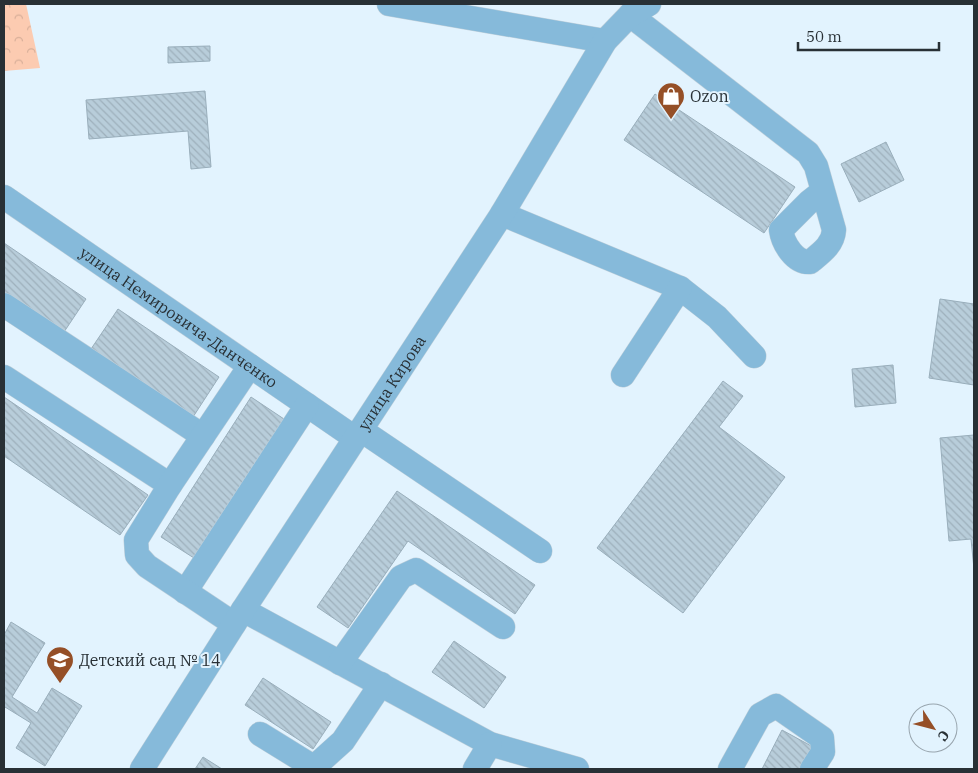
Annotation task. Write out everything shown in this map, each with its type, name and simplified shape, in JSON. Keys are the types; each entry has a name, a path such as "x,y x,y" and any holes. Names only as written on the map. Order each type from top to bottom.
{"street":[{"path":"389,4 606,41"},
{"path":"639,10 808,153 816,166 823,192"},
{"name":"улица Кирова","path":"142,769 502,214 606,41 639,10"},
{"name":"улица Немировича-Данченко","path":"4,197 307,405 358,434 540,551"},
{"path":"502,214 680,288 717,318 754,356"},
{"path":"623,374 680,288"},
{"path":"4,305 203,436"},
{"path":"250,366 170,485 136,540 137,555 147,566 185,592 340,663 490,744 577,769"},
{"path":"4,377 170,485"},
{"path":"185,592 307,405"},
{"path":"340,663 401,577 416,570 502,627"},
{"path":"260,734 314,769 343,741 381,684"},
{"path":"730,769 760,715 776,706 822,738 823,752 812,769"},
{"path":"475,769 490,744"}],"green space":[{"path":"4,4 26,4 40,68 4,71"}],"building":[{"path":"210,46 210,61 168,63 168,47"},
{"path":"205,91 211,167 191,169 188,131 89,139 86,100"},
{"path":"655,94 795,187 764,233 624,140"},
{"path":"886,142 904,180 859,202 841,164"},
{"path":"4,243 86,299 62,335 4,296"},
{"path":"940,299 974,304 974,385 929,378"},
{"path":"118,309 219,377 193,417 91,349"},
{"path":"893,365 896,403 855,407 852,369"},
{"path":"723,381 743,396 719,427 785,477 683,613 597,548"},
{"path":"4,397 148,495 120,535 4,456"},
{"path":"251,397 284,419 194,558 161,537"},
{"path":"974,435 974,569 971,539 949,541 940,438"},
{"path":"397,491 535,585 515,614 408,541 348,628 317,607"},
{"path":"11,622 45,643 12,697 37,713 52,688 82,706 45,766 16,748 31,723 5,707 4,710 4,635"},
{"path":"454,641 506,677 484,708 432,672"},
{"path":"263,678 331,722 313,749 245,705"},
{"path":"782,730 815,748 804,769 762,769"},
{"path":"203,757 222,769 195,769"}],"place":[{"name":"Ozon","path":"671,120"},
{"name":"Детский сад № 14","path":"60,684"}]}
